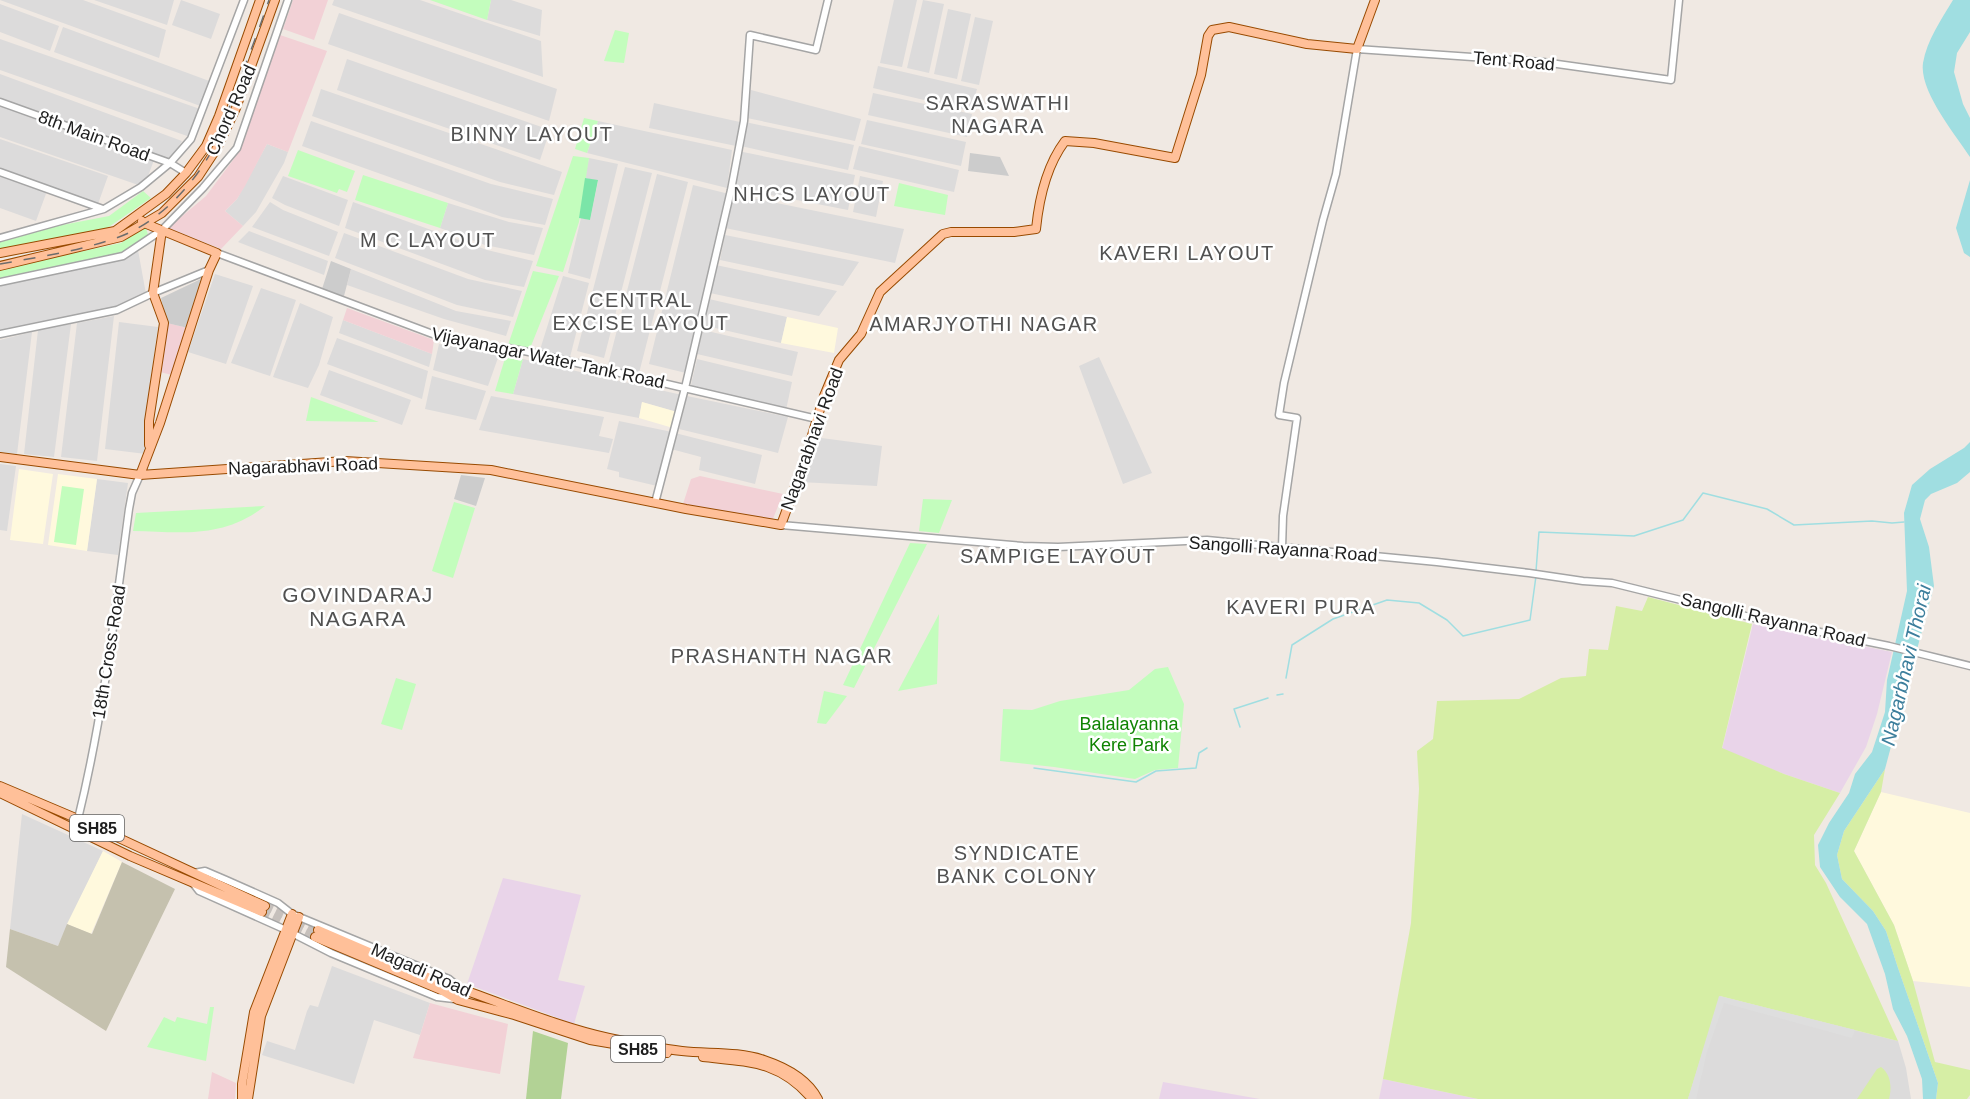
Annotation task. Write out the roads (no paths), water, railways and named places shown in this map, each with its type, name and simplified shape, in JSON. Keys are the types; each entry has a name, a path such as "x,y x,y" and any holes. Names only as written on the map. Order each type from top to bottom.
{"main road":[{"name":"Chord Road","path":"0,253 115,231 166,194 186,173 206,146 260,0"},
{"name":"Chord Road","path":"0,266 122,237 162,213 189,186 215,152 236,108 274,0"},
{"path":"1357,49 1375,0"},
{"name":"Nagarabhavi Road","path":"0,457 140,475 317,463 373,462 491,470 655,503 781,525 803,465 824,396 839,360 861,334 880,292 943,234 1014,232 1036,229 1039,201 1058,151 1065,141 1094,143 1175,158 1201,75 1208,36 1212,30 1229,27 1307,44 1357,49"},
{"path":"137,215 144,223 217,253 209,270 160,423 140,475"},
{"path":"150,450 149,421 164,323 153,293 162,230"},
{"name":"Magadi Road","path":"0,786 78,819 193,873"},
{"name":"Magadi Road","path":"0,794 130,856 192,882"},
{"name":"SH85","path":"192,882 263,909 193,873"},
{"path":"242,1099 242,1084 254,1012 296,916"},
{"path":"248,1099 261,1016 289,932"},
{"name":"SH85","path":"458,1000 441,990 316,934 448,986 461,989"},
{"name":"Magadi Road","path":"461,989 574,1029 610,1038 681,1051 761,1059 784,1067 796,1075 806,1083 818,1099"},
{"name":"Magadi Road","path":"458,1000 514,1015 590,1040 649,1051 759,1065 790,1077 812,1099"}],"street":[{"path":"0,238 104,209 141,188 170,163 191,139 244,0"},
{"path":"0,282 123,256 162,230 204,188 237,148 288,0"},
{"path":"655,503 685,388 731,190 744,121 750,35 816,50 828,0"},
{"name":"Tent Road","path":"1357,49 1543,62 1671,80 1679,0"},
{"path":"1282,548 1283,516 1297,418 1280,415 1284,382 1339,159 1344,117 1351,92 1357,49"},
{"name":"8th Main Road","path":"0,102 170,163 186,173"},
{"path":"0,172 104,209"},
{"name":"Vijayanagar Water Tank Road","path":"217,253 438,336 502,350 508,348 534,353 817,419"},
{"path":"0,334 117,310 209,270"},
{"name":"18th Cross Road","path":"74,828 93,754 107,672 129,509 132,493 140,475"},
{"name":"Sangolli Rayanna Road","path":"781,525 1058,548 1207,540 1437,562 1612,583 1766,621 1893,647 1970,666"},
{"name":"Magadi Road","path":"193,873 205,872 226,880 278,903 296,916 449,979 461,989"},
{"name":"Magadi Road","path":"192,882 199,891 331,953 437,998 458,1000"}],"water":[{"path":"1953,0 1970,0 1970,32 1957,53 1954,72 1963,104 1970,118 1970,157 1939,112 1923,74 1923,63 1928,46"},
{"path":"1970,180 1970,257 1964,253 1956,228"},
{"name":"Nagarbhavi Thorai","path":"1970,442 1970,472 1957,483 1931,494 1925,500 1920,519 1929,547 1934,586 1885,769 1844,831 1837,855 1842,879 1873,911 1886,931 1938,1083 1936,1099 1923,1099 1922,1079 1907,1036 1893,1009 1885,974 1867,924 1840,897 1820,867 1818,845 1829,823 1849,793 1855,774 1872,752 1885,712 1887,680 1907,591 1904,513 1912,485 1930,469"}],"waterway":[{"path":"1536,571 1539,532 1634,536 1683,520 1703,493 1767,509 1794,525 1872,521 1904,522"},
{"path":"1286,678 1292,645 1333,619 1387,600 1419,603 1447,620 1463,636 1530,620 1536,576"},
{"path":"1277,695 1283,694"},
{"path":"1240,727 1234,709 1268,698"},
{"path":"1034,768 1136,782 1156,771 1196,768 1199,753 1207,748"}],"tunnel":[{"path":"265,906 318,930"},
{"path":"262,912 315,937"}],"railway":[{"path":"0,264 73,250 116,238 158,215 182,193 202,167 214,146 269,0"}],"district":[{"name":"SARASWATHI NAGARA","path":"998,114"},
{"name":"BINNY LAYOUT","path":"532,134"},
{"name":"NHCS LAYOUT","path":"812,194"},
{"name":"M C LAYOUT","path":"428,240"},
{"name":"KAVERI LAYOUT","path":"1187,253"},
{"name":"CENTRAL EXCISE LAYOUT","path":"641,312"},
{"name":"AMARJYOTHI NAGAR","path":"984,324"},
{"name":"SAMPIGE LAYOUT","path":"1058,556"},
{"name":"GOVINDARAJ NAGARA","path":"358,607"},
{"name":"KAVERI PURA","path":"1301,607"},
{"name":"PRASHANTH NAGAR","path":"782,656"},
{"name":"SYNDICATE BANK COLONY","path":"1017,864"}],"park label":[{"name":"Balalayanna Kere Park","path":"1129,734"}]}
